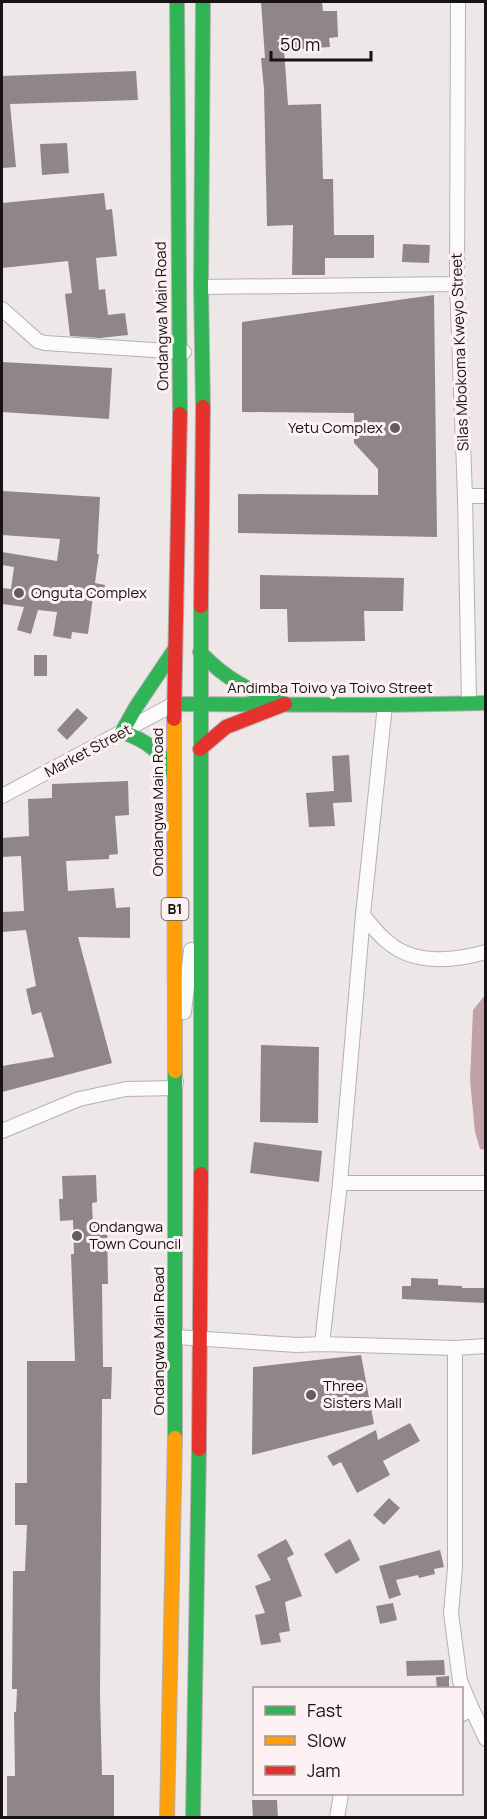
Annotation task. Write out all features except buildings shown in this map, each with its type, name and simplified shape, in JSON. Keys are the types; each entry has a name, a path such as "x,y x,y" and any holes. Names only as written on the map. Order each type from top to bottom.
{"main road":[{"name":"Ondangwa Main Road","path":"167,1818 176,1337 174,704 180,437 177,2"},
{"name":"B1","path":"193,1818 201,1339 200,652 203,447 201,287 203,2"},
{"path":"176,103 202,102"},
{"path":"174,774 164,756 142,738 122,732 175,649"},
{"path":"200,652 232,683 285,704"},
{"name":"Andimba Toivo ya Toivo Street","path":"174,704 486,703"},
{"path":"200,748 226,727 285,704"}],"street":[{"name":"Silas Mbokoma Kweyo Street","path":"458,2 457,284 465,496 469,703"},
{"path":"201,287 457,284"},
{"path":"2,309 39,341 45,343 201,353"},
{"path":"465,496 486,496"},
{"name":"Market Street","path":"2,796 174,704"},
{"path":"322,1344 385,705"},
{"path":"2,1131 79,1099 126,1089 175,1088 201,868"},
{"path":"363,915 389,944 402,952 430,959 469,956 486,952"},
{"path":"339,1183 486,1183"},
{"path":"176,1337 297,1345 455,1348 486,1346"},
{"path":"455,1348 455,1568 451,1613 461,1687"},
{"path":"463,1694 467,1712 486,1739"},
{"path":"337,1818 341,1795"}],"shaded area":[{"path":"485,995 485,1150 480,1149 475,1132 470,1080 473,1010"}],"traffic: fast":[{"path":"177,2 180,414"},
{"path":"203,2 201,287 203,407"},
{"path":"201,606 201,1174"},
{"path":"174,774 164,759 152,748 122,732 175,649"},
{"path":"200,652 219,670 239,684 285,704"},
{"path":"174,704 486,703"},
{"path":"175,1071 175,1438"},
{"path":"193,1818 199,1449"}],"traffic: slow":[{"path":"174,719 175,1071"},
{"path":"167,1818 175,1438"}],"traffic: jam":[{"path":"201,606 203,407"},
{"path":"174,719 180,414"},
{"path":"200,749 226,727 285,704"},
{"path":"199,1449 201,1174"}],"place":[{"name":"Yetu Complex","path":"395,428"},
{"name":"Onguta Complex","path":"19,593"},
{"name":"Ondangwa Town Council","path":"77,1236"},
{"name":"Three Sisters Mall","path":"311,1395"}]}
